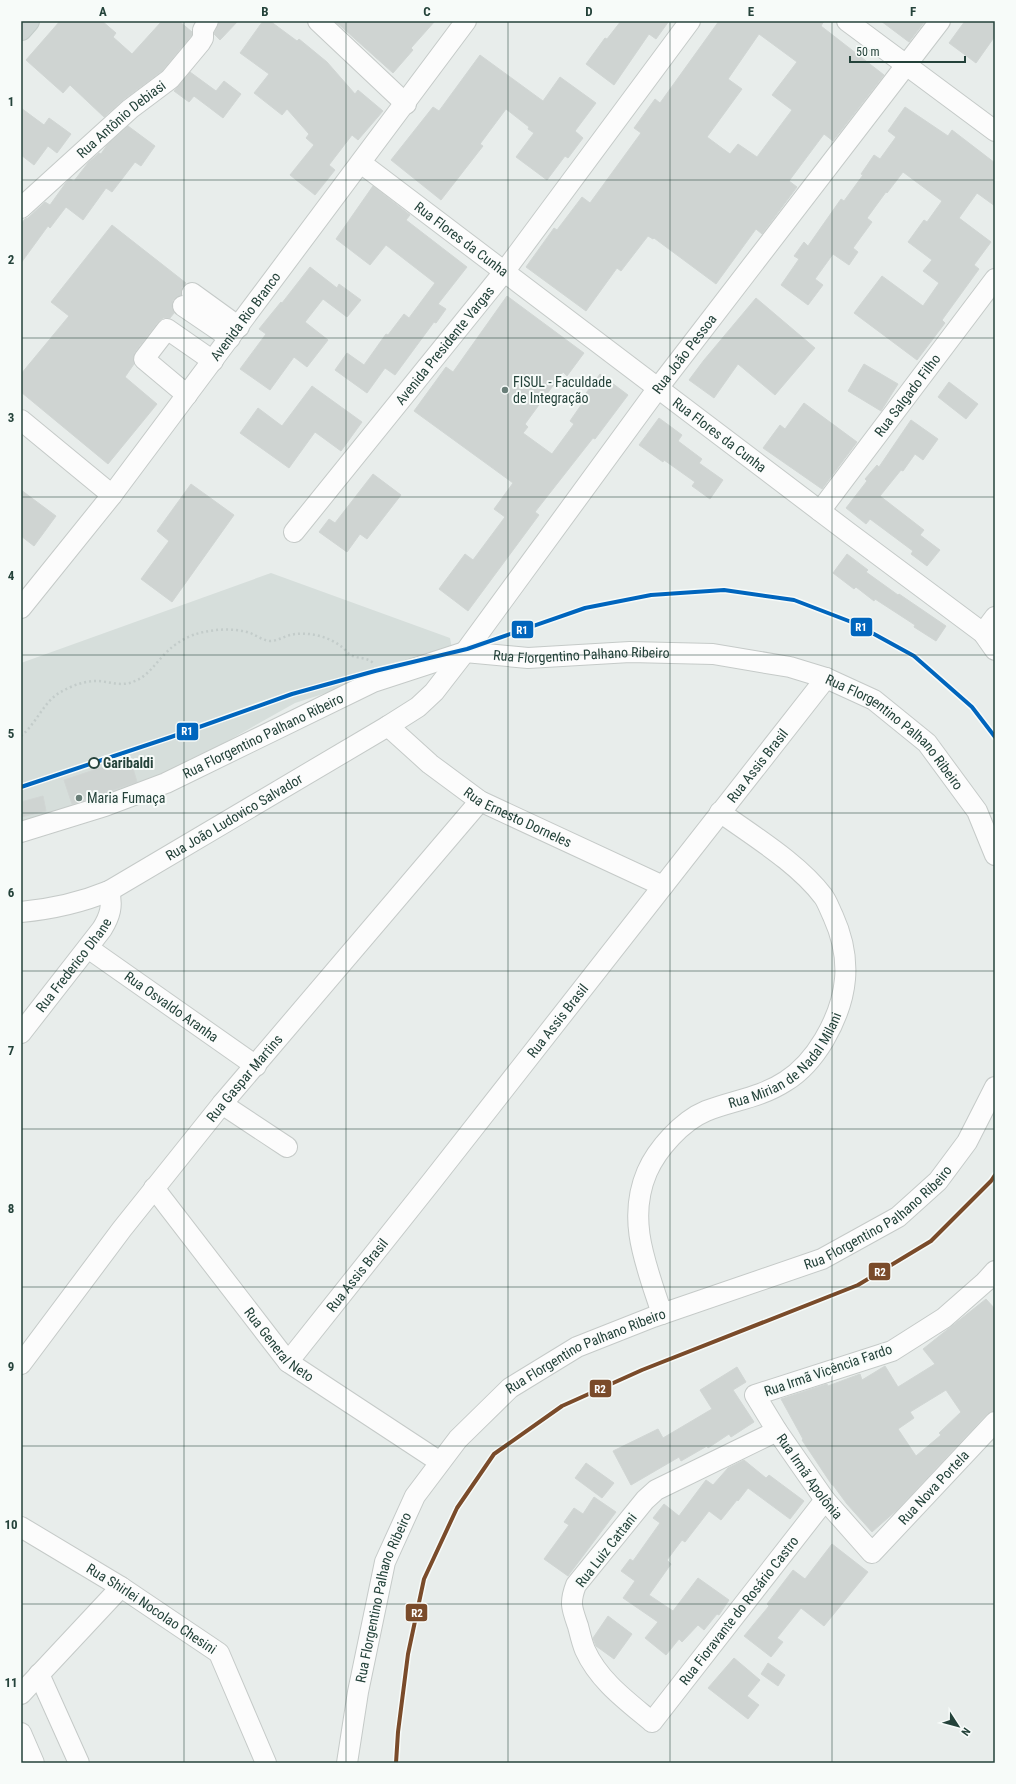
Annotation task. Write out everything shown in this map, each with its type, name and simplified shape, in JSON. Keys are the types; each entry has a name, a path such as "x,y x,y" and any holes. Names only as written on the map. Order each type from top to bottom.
{"main road":[{"path":"21,29 28,21"}],"street":[{"name":"Rua Antônio Debiasi","path":"21,208 130,109 170,79 200,43 203,38 203,30 208,21"},
{"path":"318,21 406,104"},
{"name":"Avenida Rio Branco","path":"21,608 112,495 406,104 466,21"},
{"name":"Avenida Presidente Vargas","path":"294,532 504,272 690,21"},
{"path":"847,21 995,131"},
{"name":"Rua João Pessoa","path":"434,692 465,652 658,388 940,21"},
{"name":"Rua Flores da Cunha","path":"361,163 820,511 991,628 995,650"},
{"name":"Rua Salgado Filho","path":"820,511 995,279"},
{"path":"187,300 234,332"},
{"path":"187,395 144,359 167,329 213,361"},
{"path":"21,420 112,495"},
{"name":"Rua Florgentino Palhano Ribeiro","path":"21,832 105,806 166,783 373,682 465,652 528,658 630,652 713,654 790,667 826,678 874,700 927,743 977,811 995,855"},
{"name":"Rua Assis Brasil","path":"288,1362 432,1181 826,678"},
{"name":"Rua João Ludovico Salvador","path":"21,912 86,901 109,891 388,726 418,707 434,692"},
{"name":"Rua Ernesto Dorneles","path":"388,726 430,764 480,801 663,886"},
{"name":"Rua Gaspar Martins","path":"21,1364 154,1188 222,1104 256,1066 480,801"},
{"name":"Rua Mirian de Nadal Milani","path":"662,1314 641,1247 637,1225 640,1199 647,1172 661,1148 680,1128 692,1120 705,1112 764,1094 788,1080 814,1056 834,1023 843,997 846,966 840,932 824,896 798,870 720,812"},
{"name":"Rua Frederico Dhane","path":"21,1033 102,929 110,914 112,906 109,891"},
{"name":"Rua Osvaldo Aranha","path":"88,948 256,1066"},
{"name":"Rua Florgentino Palhano Ribeiro","path":"347,1763 358,1692 385,1562 415,1496 458,1439 510,1388 577,1347 662,1314 822,1259 898,1217 938,1181 967,1142 995,1087"},
{"path":"222,1104 287,1147"},
{"name":"Rua General Neto","path":"154,1188 288,1362 440,1462"},
{"name":"Rua Irmã Vicência Fardo","path":"755,1395 892,1351 944,1318 985,1282 995,1271"},
{"name":"Rua Irmã Apolônia","path":"755,1395 777,1431 825,1500 872,1554"},
{"name":"Rua Nova Portela","path":"872,1554 995,1422"},
{"name":"Rua Luiz Cattani","path":"652,1722 612,1689 598,1672 585,1650 571,1605 572,1596 576,1585 645,1500 656,1490 777,1431"},
{"name":"Rua Fioravante do Rosário Castro","path":"652,1722 825,1500"},
{"name":"Rua Shirlei Nocolao Chesini","path":"21,1527 121,1587 219,1653 266,1763"},
{"path":"21,1694 121,1587"},
{"path":"39,1674 80,1763"},
{"path":"21,1733 34,1763"}],"path":[{"path":"21,736 57,694 74,685 93,681 122,685 134,682 146,675 171,648 196,634 222,629 249,632 260,639 270,641 280,640 290,635 307,634 326,638 341,646 350,654 371,662"}],"shaded area":[{"path":"271,573 450,638 453,655 295,703 158,780 21,825 21,663"}],"building":[{"path":"60,21 102,21 116,33 113,37 132,54 162,21 179,21 192,32 192,35 162,71 123,100 104,117 70,85 63,93 26,60"},
{"path":"219,21 238,21 220,40 214,34"},
{"path":"263,21 270,21 297,41 299,39 327,62 355,94 358,90 383,111 358,140 352,135 329,165 335,170 315,195 290,175 314,145 306,138 309,134 287,109 282,115 254,93 269,74 240,53"},
{"path":"335,21 435,21 411,48 413,50 393,73"},
{"path":"621,21 669,21 656,39 649,34 614,85 586,64 605,38 607,39"},
{"path":"719,21 824,21 821,26 884,75 833,141 824,134 789,181 797,187 762,234 756,229 716,284 654,238 653,239 648,236 621,271 617,268 586,311 526,267 554,228 557,230 582,197 590,203 641,133 634,128 655,99 660,103","holes":["759,34 797,62 772,95 792,110 757,157 738,144 730,154 707,137 742,89 728,79"]},
{"path":"881,21 925,21 909,42"},
{"path":"965,21 995,21 995,36 976,63 949,43"},
{"path":"480,55 543,101 560,77 596,103 575,131 583,138 568,158 565,156 547,180 516,157 534,133 528,129 529,127 506,109 480,144 483,146 441,200 391,160 433,107 439,111"},
{"path":"190,72 216,91 224,81 241,94 223,118 194,96 189,102 174,91"},
{"path":"905,107 948,136 952,130 995,163 995,206 977,193 959,218 991,242 974,265 979,269 942,320 945,323 917,360 854,313 882,276 923,306 939,283 923,271 932,260 908,242 924,220 927,222 942,201 903,172 867,218 872,222 853,248 858,252 849,265 833,254 815,279 823,285 808,305 781,285 799,259 794,256 804,242 808,246 841,199 844,201 863,175 861,174 874,155 880,159 896,137 888,131"},
{"path":"21,108 44,125 49,118 71,134 57,153 48,146 34,165 21,155"},
{"path":"128,126 155,146 141,166 135,162 112,192 106,188 83,220 66,207 50,228 48,226 21,263 21,224 45,202 50,205 65,184 70,179 74,181 88,163 99,153 101,154 107,145"},
{"path":"373,186 410,215 406,220 467,267 438,304 446,309 436,323 434,322 395,375 385,368 367,393 335,370 347,353 364,365 386,334 388,335 404,314 409,318 435,283 386,245 370,265 336,239"},
{"path":"112,225 186,283 182,287 181,295 173,300 172,306 174,313 170,318 163,318 158,322 135,352 133,358 134,364 125,377 157,404 108,464 21,392 21,374 69,316 51,302"},
{"path":"310,267 337,288 339,284 361,300 347,317 323,299 305,322 328,340 307,367 294,357 270,390 240,369 266,334 259,329 281,302 282,303"},
{"path":"507,296 584,353 567,376 563,372 525,424 528,427 523,433 552,454 574,424 570,421 586,398 584,396 600,374 628,395 595,439 593,438 535,512 539,515 468,611 439,589 465,554 473,560 505,517 494,509 513,483 414,411 446,367 453,372"},
{"path":"756,298 815,348 775,395 738,364 714,398 689,380"},
{"path":"864,364 898,384 881,411 848,391"},
{"path":"949,382 978,404 966,419 938,397"},
{"path":"312,386 362,422 341,451 315,432 289,468 240,433 258,408 282,426"},
{"path":"804,403 857,442 822,489 763,448 780,425 785,429"},
{"path":"659,418 682,435 678,441 702,459 699,463 723,480 710,499 692,486 695,482 664,460 663,462 639,445"},
{"path":"911,420 938,439 923,460 915,454 903,471 901,470 880,496 924,530 920,535 940,550 927,566 911,554 913,551 870,519 866,524 846,508 867,481 865,479 877,465 879,467"},
{"path":"373,474 401,495 367,539 360,534 347,552 319,532 329,519 335,523"},
{"path":"191,484 234,515 172,602 141,579 169,541 157,531"},
{"path":"21,490 56,516 34,546 21,536"},
{"path":"847,554 868,570 866,572 946,626 936,641 914,627 915,625 875,599 874,601 856,587 854,589 833,573"},
{"path":"130,758 137,782 72,804 64,780"},
{"path":"43,796 46,811 21,817 21,802"},
{"path":"986,1299 995,1309 995,1411 987,1414 897,1510 872,1532 832,1485 802,1440 803,1439 781,1399 827,1384 828,1386 860,1374 862,1380 885,1366 898,1387 935,1364 923,1349","holes":["946,1390 961,1412 939,1433 941,1435 916,1456 898,1429 914,1418 910,1412"]},
{"path":"737,1367 746,1382 733,1390 754,1422 731,1437 729,1434 708,1448 707,1446 681,1461 679,1457 631,1485 613,1451 658,1429 663,1438 712,1409 700,1390"},
{"path":"744,1460 766,1478 769,1475 804,1501 790,1519 748,1488 721,1520 709,1511 685,1542 682,1540 667,1560 671,1564 649,1595 673,1611 698,1578 729,1600 719,1615 717,1614 704,1630 698,1625 682,1642 679,1639 666,1655 645,1638 658,1622 623,1598 635,1581 621,1571 630,1559 633,1561 660,1523 653,1518 664,1504 679,1516 706,1480 713,1485 728,1468"},
{"path":"586,1463 614,1483 602,1498 575,1478"},
{"path":"594,1497 616,1512 568,1576 544,1559 569,1525 564,1522 574,1508 583,1514"},
{"path":"832,1544 868,1572 824,1626 801,1608 777,1638 783,1642 771,1657 744,1636 769,1606 767,1604 793,1570 805,1579"},
{"path":"608,1616 632,1634 614,1659 596,1646 593,1638"},
{"path":"734,1658 760,1680 747,1696 759,1705 748,1719 708,1688"},
{"path":"768,1663 785,1675 778,1686 761,1674"}],"transit line":[{"name":"R1","path":"21,787 171,737 292,694 375,671 467,649 585,608 651,595 724,590 794,600 854,623 914,656 972,707 995,737"},
{"name":"R2","path":"396,1763 398,1732 408,1654 424,1579 457,1508 494,1454 562,1406 642,1370 858,1285 931,1241 991,1181 995,1175"}],"place":[{"name":"FISUL - Faculdade de Integração","path":"505,390"},
{"name":"Garibaldi","path":"94,763"},
{"name":"Maria Fumaça","path":"79,798"}]}
